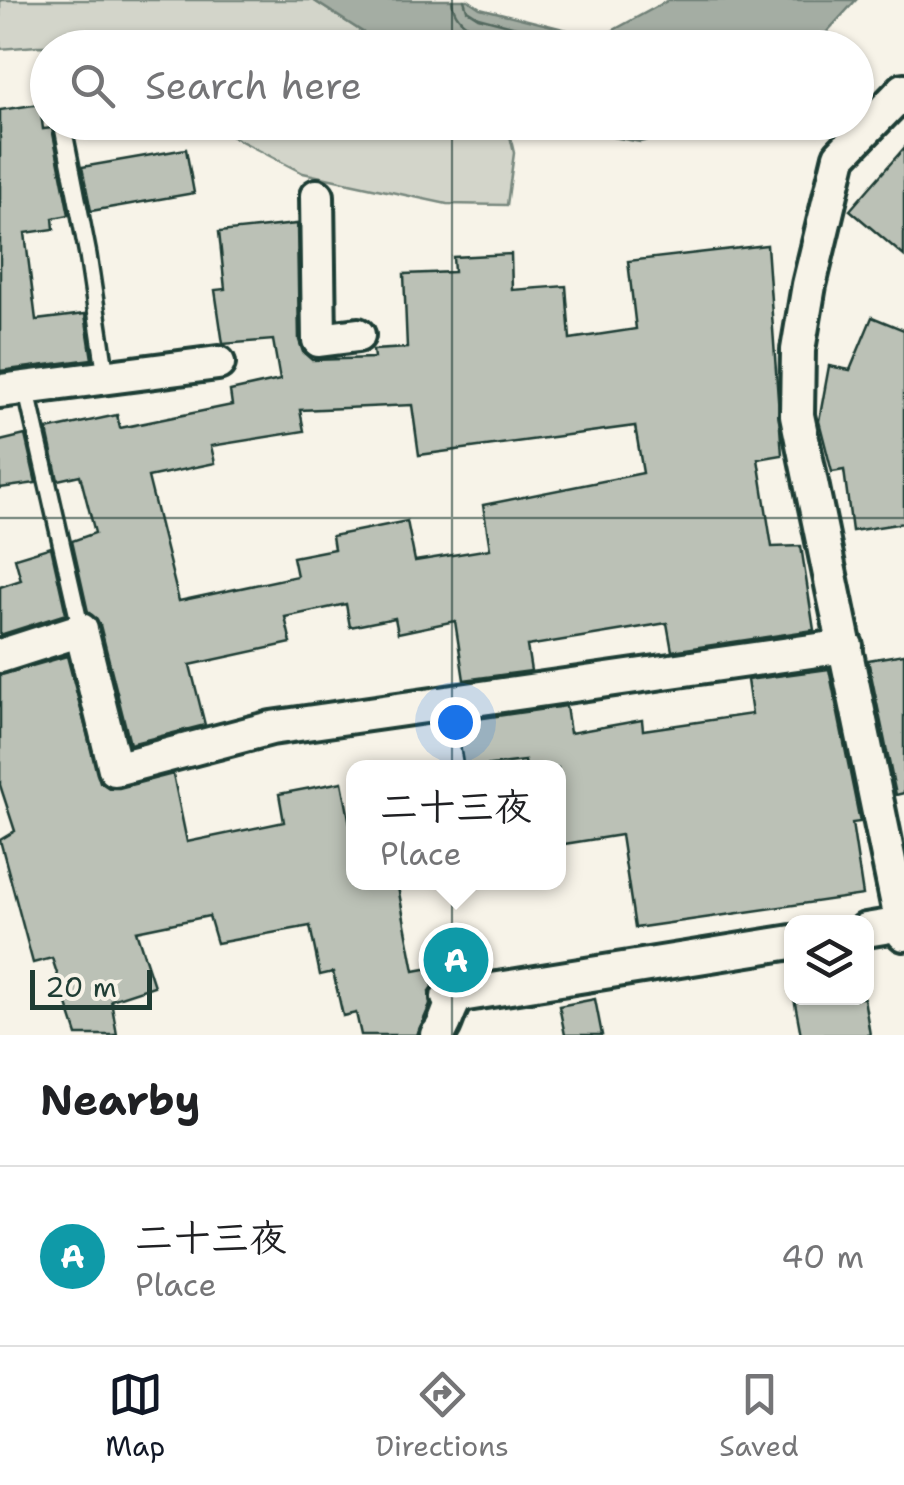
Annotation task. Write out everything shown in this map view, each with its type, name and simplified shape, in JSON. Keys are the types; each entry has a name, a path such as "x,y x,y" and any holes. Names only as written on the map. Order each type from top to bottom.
{"street":[{"path":"874,121 904,90"},
{"path":"856,140 840,156 809,285 798,350 797,415 903,929 874,930"},
{"path":"317,196 318,340 358,335"},
{"path":"13,390 218,364"},
{"path":"0,656 81,630 115,770 271,728 846,646"},
{"path":"436,1035 443,1029 453,996 784,943"}],"lane":[{"path":"65,140 106,376"},
{"path":"13,390 81,630"}],"shaded area":[{"path":"0,0 313,0 360,30 30,30 30,47 0,49"},
{"path":"239,140 511,140 514,153 507,205 447,204 303,173"}],"water":[{"path":"313,0 468,0 480,8 567,30 360,30"},
{"path":"669,0 856,0 829,30 614,30"}],"building":[{"path":"30,106 30,140 54,140 69,215 53,218 54,229 25,233 36,320 85,314 92,359 0,371 0,110"},
{"path":"904,148 904,256 850,210"},
{"path":"186,149 194,193 91,211 82,167"},
{"path":"297,224 299,340 303,352 312,360 374,358 373,350 407,348 404,274 454,272 453,257 511,254 512,290 566,286 570,339 636,329 628,261 767,245 782,455 758,459 772,547 801,546 814,630 672,651 667,623 527,646 531,671 464,680 455,621 398,633 395,618 350,627 346,604 285,617 291,643 190,665 205,725 130,744 100,625 88,612 72,541 95,533 80,475 58,480 47,430 117,415 120,428 232,405 230,391 280,380 273,340 223,344 215,290 225,289 219,232","holes":["412,405 419,455 635,426 643,473 483,505 490,549 415,561 407,521 332,536 334,549 293,557 297,576 179,601 148,477 215,463 211,446 304,431 300,410"]},
{"path":"872,317 904,330 904,523 852,531 844,470 832,472 819,421 829,366 850,370"},
{"path":"25,435 36,483 0,488 0,441"},
{"path":"51,547 66,614 0,635 0,587 21,580 15,558"},
{"path":"904,654 904,793 896,795 868,660"},
{"path":"67,656 100,782 109,788 119,788 173,774 187,842 284,822 279,794 342,782 346,803 346,890 399,890 414,971 430,968 434,984 429,991 430,1005 417,1035 361,1035 356,1013 343,1016 333,972 320,975 310,926 217,943 209,916 136,931 154,986 111,1000 117,1035 77,1035 52,958 33,963 0,840 15,831 0,785 0,675"},
{"path":"829,669 860,822 852,823 863,895 635,928 621,835 566,844 566,760 463,760 456,722 566,706 570,733 642,720 643,730 752,714 747,680"},
{"path":"595,999 602,1035 565,1035 559,1006"},
{"path":"795,1005 865,1005 870,1035 801,1035"}],"place":[{"name":"二十三夜","path":"456,960"}]}
